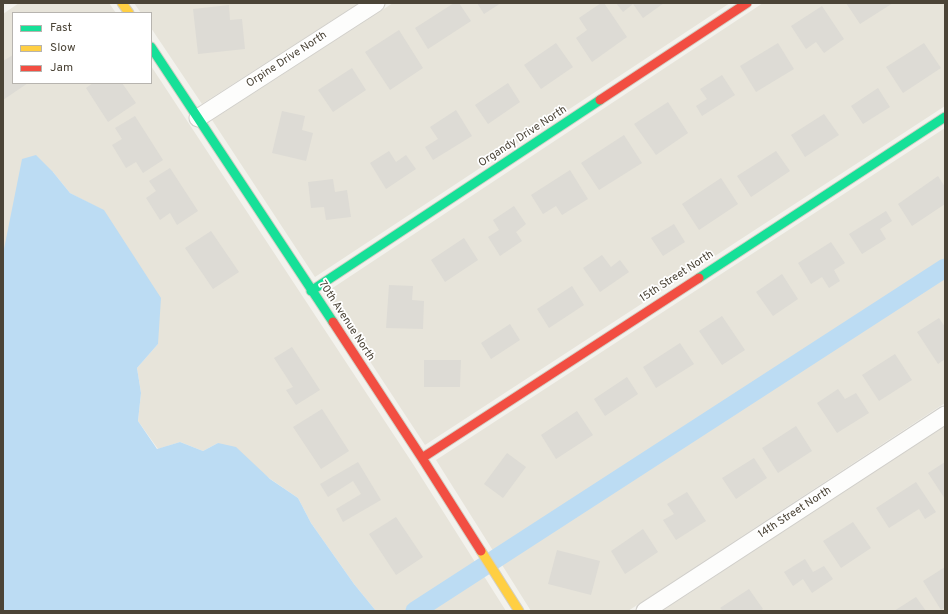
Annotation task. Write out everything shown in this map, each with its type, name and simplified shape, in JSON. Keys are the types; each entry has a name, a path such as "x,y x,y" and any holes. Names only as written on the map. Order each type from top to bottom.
{"street":[{"path":"122,3 127,12"},
{"name":"Orpine Drive North","path":"198,118 376,3"},
{"name":"Organdy Drive North","path":"311,291 747,3"},
{"name":"70th Avenue North","path":"152,49 422,458 519,611"},
{"name":"15th Street North","path":"422,458 945,117"},
{"name":"14th Street North","path":"645,611 945,415"}],"shaded area":[{"path":"19,3 109,3 115,12 12,12 12,84 152,84 152,68 413,464 506,611 376,611 354,584 311,523 298,498 218,443 203,451 180,442 158,449 138,421 141,393 137,368 158,344 104,211 70,193 53,172 3,254 3,14"},
{"path":"134,3 359,3 202,104 152,29 152,12 140,12"},
{"path":"393,3 730,3 315,277 212,120"},
{"path":"763,3 945,3 945,106 425,445 325,293"},
{"path":"945,128 945,403 628,611 531,611 436,460"},
{"path":"945,426 945,611 662,611"}],"water":[{"path":"36,155 53,172 70,193 104,210 161,298 158,344 137,368 141,393 138,421 157,449 180,442 203,451 218,443 236,447 270,479 298,498 311,523 354,584 376,611 3,611 3,254 22,159"}],"building":[{"path":"454,3 459,3 471,21 428,49 415,28"},
{"path":"477,3 501,3 484,14"},
{"path":"601,3 604,3 627,37 592,62 576,38 587,30 579,18"},
{"path":"616,3 664,3 643,18 633,4 623,12"},
{"path":"846,3 893,3 860,24"},
{"path":"229,5 230,20 242,19 245,49 198,54 193,9"},
{"path":"822,6 844,39 824,53 816,42 806,49 791,26"},
{"path":"399,30 423,68 390,90 365,52"},
{"path":"556,43 573,67 541,89 524,65"},
{"path":"778,43 794,69 756,92 740,66"},
{"path":"924,43 941,68 903,93 886,67"},
{"path":"12,56 12,84 27,84 3,100 3,61"},
{"path":"352,68 366,90 333,112 318,90"},
{"path":"722,75 735,95 702,116 696,106 707,99 700,89"},
{"path":"508,83 520,102 488,124 475,105"},
{"path":"92,84 123,84 136,103 108,122 86,88"},
{"path":"878,88 890,107 863,124 851,106"},
{"path":"668,102 688,133 656,155 634,124"},
{"path":"456,110 472,136 433,160 425,147 438,139 430,127"},
{"path":"282,111 305,116 302,130 313,133 306,161 272,153"},
{"path":"824,114 839,135 805,157 791,135"},
{"path":"135,116 163,160 143,173 136,162 126,168 112,145 122,139 115,128"},
{"path":"624,135 642,163 599,190 581,163"},
{"path":"389,151 396,162 406,155 416,169 386,189 370,163"},
{"path":"776,151 790,171 751,197 737,176"},
{"path":"170,168 198,211 177,225 170,213 160,220 146,198 156,191 149,181"},
{"path":"570,170 588,199 562,215 556,206 543,214 531,195"},
{"path":"938,176 945,187 945,204 912,226 898,204"},
{"path":"721,178 738,204 699,230 682,204"},
{"path":"333,179 335,192 347,190 351,217 326,220 324,207 311,208 308,182"},
{"path":"514,206 526,224 516,232 522,241 500,256 488,237 499,230 493,220"},
{"path":"886,211 892,221 880,229 886,239 862,254 849,234"},
{"path":"674,224 685,242 663,256 651,238"},
{"path":"211,231 239,272 213,289 185,248"},
{"path":"464,238 478,260 445,282 431,260"},
{"path":"831,242 845,263 834,270 840,281 829,288 822,277 811,284 798,263"},
{"path":"602,255 611,267 620,260 629,272 600,292 583,268"},
{"path":"782,274 798,299 773,316 756,292"},
{"path":"389,285 413,286 412,300 424,301 423,329 386,328"},
{"path":"572,286 584,305 549,328 537,309"},
{"path":"722,316 745,350 722,365 699,331"},
{"path":"939,318 945,327 945,359 938,364 917,332"},
{"path":"510,324 520,340 491,359 481,343"},
{"path":"680,343 694,364 656,388 643,367"},
{"path":"292,347 320,390 296,405 286,390 293,387 274,358"},
{"path":"895,354 912,380 879,401 862,375"},
{"path":"424,360 461,360 460,387 424,387"},
{"path":"627,377 638,394 605,416 594,399"},
{"path":"838,389 845,399 856,393 869,413 837,433 817,403"},
{"path":"322,409 349,451 321,469 293,427"},
{"path":"577,411 593,435 556,459 541,435"},
{"path":"796,426 812,451 778,473 762,448"},
{"path":"507,453 526,467 503,498 484,484"},
{"path":"754,458 767,478 736,499 722,478"},
{"path":"358,462 381,500 343,522 336,509 361,494 353,481 328,497 320,484"},
{"path":"945,462 945,499 928,473"},
{"path":"916,482 936,512 925,519 919,509 889,528 876,508"},
{"path":"687,492 706,521 676,540 663,520 674,514 667,504"},
{"path":"396,517 423,557 396,575 369,534"},
{"path":"853,522 871,548 841,568 823,541"},
{"path":"643,529 658,552 625,574 611,551"},
{"path":"557,550 600,561 591,595 548,584"},
{"path":"805,559 813,572 824,566 833,579 812,593 803,579 793,586 784,572"},
{"path":"945,567 945,607 941,610 923,581"},
{"path":"749,589 763,609 760,611 723,611 720,608"},
{"path":"916,597 926,611 894,611"}],"waterway":[{"path":"415,611 945,268"}],"traffic: fast":[{"path":"152,49 333,322"},
{"path":"311,291 600,100"},
{"path":"699,278 945,117"}],"traffic: slow":[{"path":"122,3 128,12"},
{"path":"481,551 519,611"}],"traffic: jam":[{"path":"600,100 747,3"},
{"path":"422,458 699,278"},
{"path":"333,322 481,551"}]}
